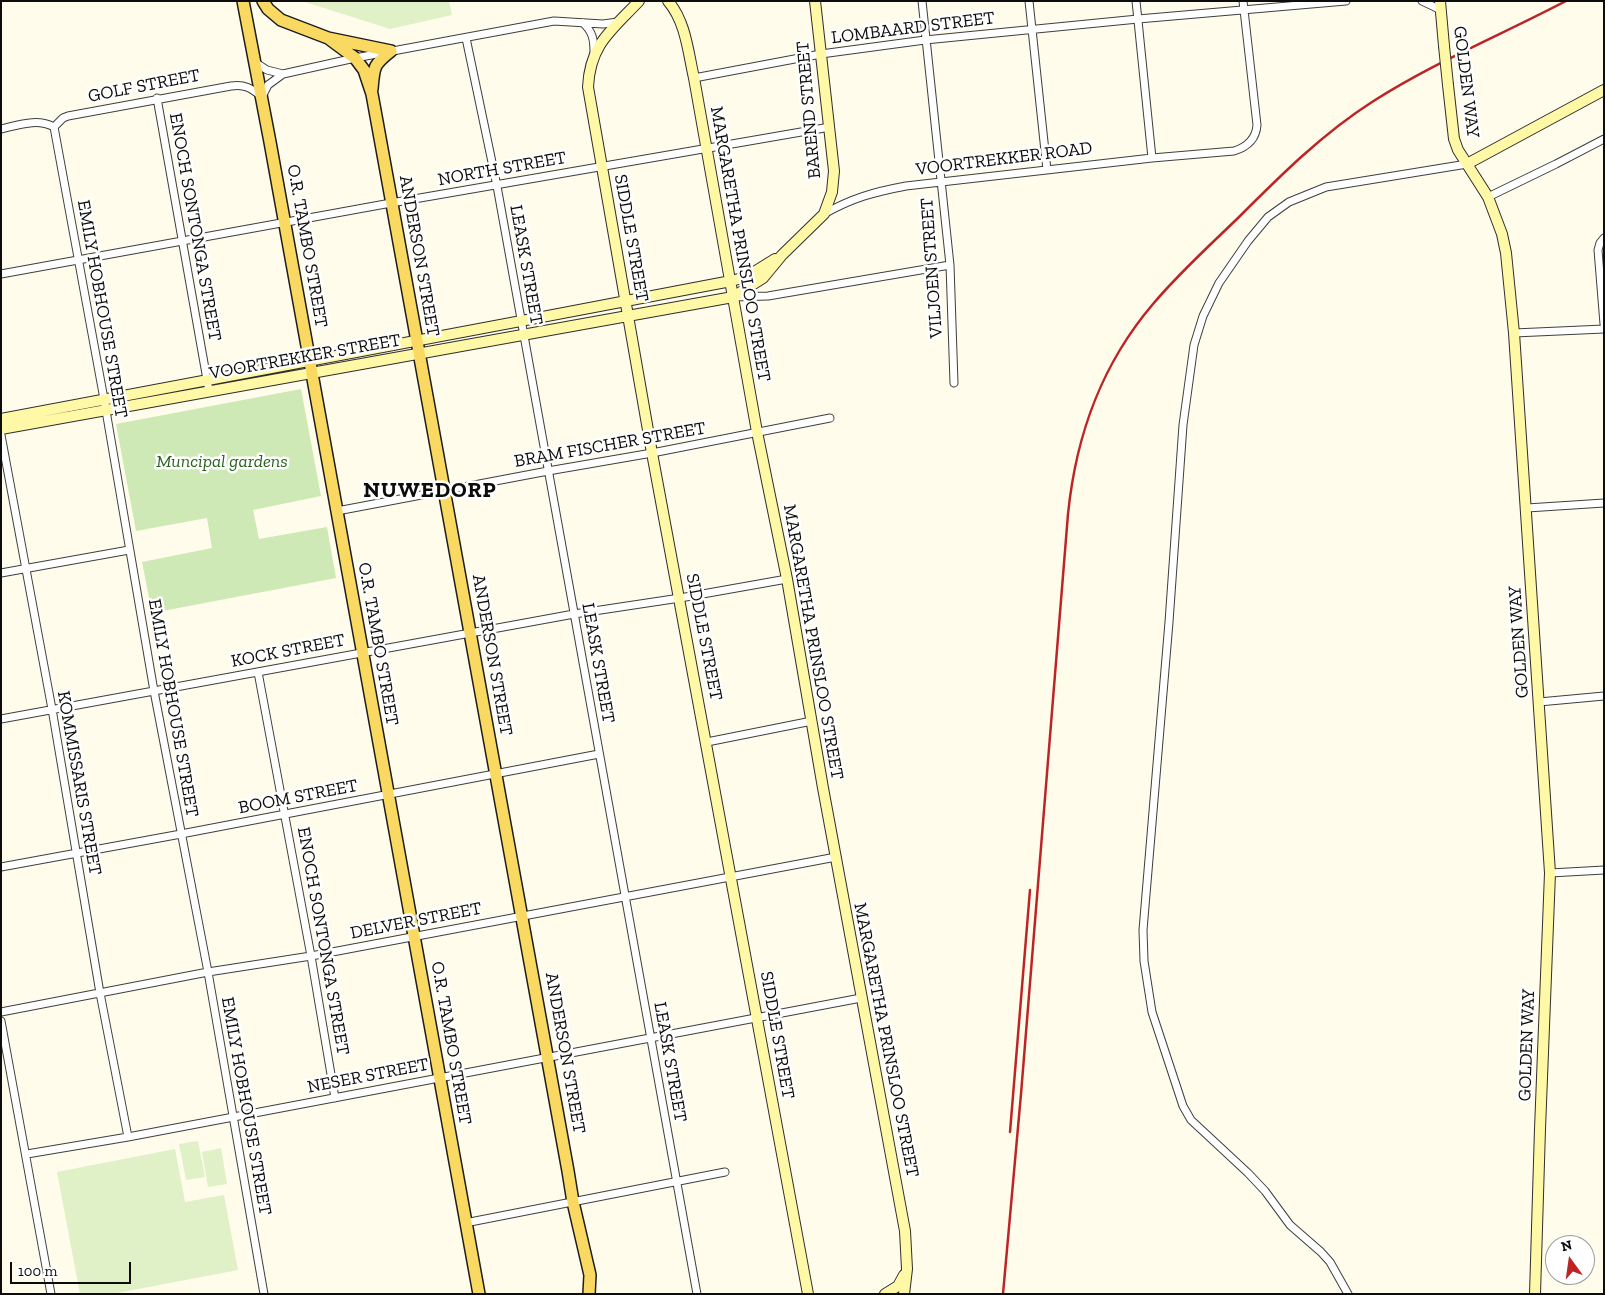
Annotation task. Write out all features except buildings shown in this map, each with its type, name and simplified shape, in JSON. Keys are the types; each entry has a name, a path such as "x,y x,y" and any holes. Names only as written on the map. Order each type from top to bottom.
{"main road":[{"name":"O.R. TAMBO STREET","path":"243,1 479,1294"},
{"path":"263,1 268,9 281,20 328,38 391,51"},
{"name":"ANDERSON STREET","path":"328,38 355,58 364,70 372,94 573,1202 590,1275 589,1294"},
{"path":"372,94 374,70 377,62 391,51"},
{"path":"590,1275 594,1294"}],"street":[{"name":"SIDDLE STREET","path":"639,1 606,36 594,55 589,69 588,86 652,454 808,1294"},
{"name":"MARGARETHA PRINSLOO STREET","path":"668,1 677,11 683,27 694,78 757,432 787,579 861,998 905,1231 907,1269 904,1294"},
{"name":"BAREND STREET","path":"815,1 834,171 832,192 824,214"},
{"name":"VILJOEN STREET","path":"922,1 950,265 954,383"},
{"path":"1029,1 1047,170"},
{"path":"1136,1 1152,158"},
{"path":"1242,1 1244,10"},
{"name":"LOMBAARD STREET","path":"694,78 821,54 926,40 1319,2 1346,1"},
{"path":"1422,1 1441,6"},
{"name":"GOLDEN WAY","path":"1441,6 1454,139 1458,150 1488,197 1502,234 1506,254 1527,508 1550,873 1539,1138 1535,1294"},
{"name":"VOORTREKKER ROAD","path":"733,297 763,278 782,255 824,214 847,202 875,192 940,182 1152,158 1234,151 1243,148 1249,144 1256,131 1244,10"},
{"path":"262,97 268,85 283,74 355,58 554,21 603,24 618,22"},
{"path":"582,23 590,30 594,41 594,55"},
{"name":"LEASK STREET","path":"466,38 497,186 697,1294"},
{"path":"256,64 267,70 283,74"},
{"name":"GOLF STREET","path":"54,127 63,118 68,116 157,98 242,84 252,88 262,97"},
{"path":"1348,1294 1330,1262 1321,1252 1290,1225 1265,1191 1248,1173 1191,1120 1183,1106 1152,1012 1144,961 1143,930 1170,622 1183,425 1194,345 1202,316 1219,283 1268,217 1289,202 1326,187 1467,164 1604,90"},
{"name":"ENOCH SONTONGA STREET","path":"157,98 209,391"},
{"path":"1,129 35,122 43,122 54,127"},
{"name":"EMILY HOBHOUSE STREET","path":"54,127 105,404 154,691 208,972 264,1294"},
{"name":"NORTH STREET","path":"1,274 830,127"},
{"path":"1488,197 1604,139"},
{"path":"1604,238 1598,250 1604,324"},
{"name":"VOORTREKKER ROAD","path":"731,281 746,277 782,255"},
{"path":"733,297 768,296 950,265"},
{"name":"VOORTREKKER STREET","path":"1,419 209,391 417,341 731,281"},
{"name":"VOORTREKKER STREET","path":"1,429 207,379 419,353 523,336 733,297"},
{"path":"1514,333 1604,329"},
{"name":"BRAM FISCHER STREET","path":"337,511 548,471 652,454 830,418"},
{"name":"KOMMISSARIS STREET","path":"1,435 52,709 100,993 128,1137"},
{"path":"1527,508 1604,503"},
{"path":"1,573 129,550"},
{"name":"KOCK STREET","path":"1,719 574,614 787,579"},
{"name":"ENOCH SONTONGA STREET","path":"258,672 311,956 335,1098"},
{"path":"1539,702 1604,696"},
{"path":"707,742 812,721"},
{"name":"BOOM STREET","path":"1,867 285,815 599,754"},
{"name":"DELVER STREET","path":"1,1012 208,972 311,956 836,857"},
{"path":"1550,873 1604,870"},
{"name":"NESER STREET","path":"27,1154 128,1137 861,998"},
{"path":"1,1021 27,1154 51,1294"},
{"path":"465,1223 725,1172"},
{"path":"885,1294 898,1286 907,1269"}],"green space":[{"path":"302,1 449,1 452,15 390,29"},
{"name":"Muncipal gardens","path":"301,389 321,496 253,510 259,539 327,527 336,578 152,613 142,562 212,548 207,518 136,531 116,424"},
{"path":"198,1141 205,1177 186,1180 179,1144"},
{"path":"221,1148 227,1184 208,1187 202,1152"},
{"path":"175,1149 185,1202 224,1195 238,1270 112,1294 80,1294 57,1172"}],"railway":[{"path":"1003,1294 1068,514 1077,456 1094,402 1105,376 1135,327 1173,281 1286,171 1336,128 1395,88 1566,1"},
{"path":"1010,1132 1030,890"}],"district":[{"name":"NUWEDORP","path":"430,491"}]}
